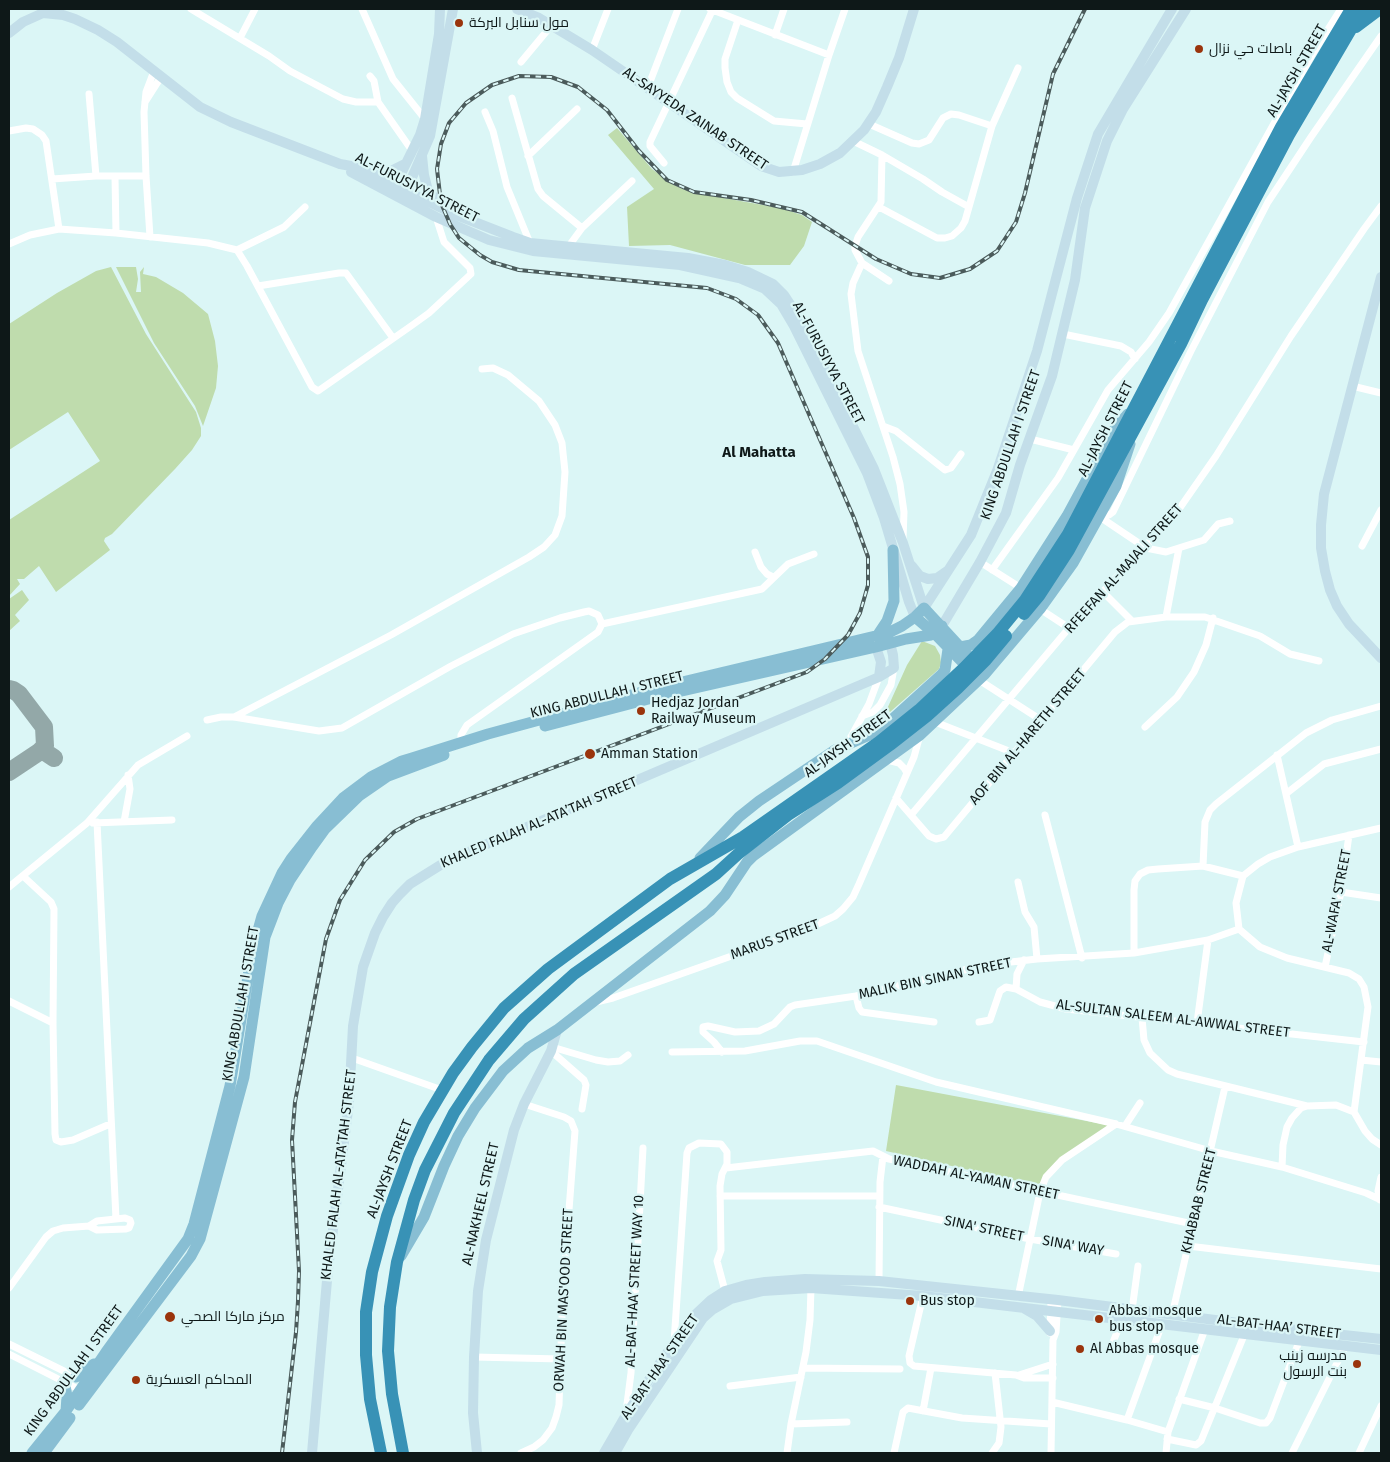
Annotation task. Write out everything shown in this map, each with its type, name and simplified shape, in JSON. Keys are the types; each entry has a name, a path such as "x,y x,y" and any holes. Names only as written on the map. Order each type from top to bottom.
{"highway":[{"name":"AL-JAYSH STREET","path":"380,1448 370,1400 366,1355 366,1312 372,1272 387,1216 405,1164 424,1122 442,1090 477,1041 504,1008 532,981 655,889 733,844 879,742 920,709 997,634 1025,600 1068,534 1109,487 1133,410 1282,127 1351,9"},
{"name":"AL-JAYSH STREET","path":"402,1448 392,1394 388,1350 390,1307 397,1262 414,1200 438,1141 470,1086 494,1054 524,1020 574,974 716,874 743,858 788,815 838,783 927,716 986,660 1039,596 1109,487 1134,433 1289,135 1363,9"},
{"path":"1350,31 1380,9"}],"main road":[{"path":"689,868 754,804 824,757 847,744 881,729 910,705 942,674 954,648 971,645 978,640 1021,588 1067,516 1113,431 1123,418 1133,410"},
{"path":"397,1262 424,1217 458,1136 475,1108 503,1071 528,1048 557,1030 590,1002 615,991 715,906 730,889 743,858 760,850 887,760 935,722 982,677 1040,609 1073,563 1101,515 1109,487"},
{"path":"877,642 894,601 898,547"},
{"name":"KING ABDULLAH I STREET","path":"877,642 915,617 924,608"},
{"name":"AL-FURUSIYYA STREET","path":"924,608 938,630 982,677"},
{"name":"AL-FURUSIYYA STREET","path":"915,617 938,630"},
{"name":"KING ABDULLAH I STREET","path":"44,1453 106,1352 188,1239 194,1224 233,1072 254,943 265,909 282,873 291,859 343,798 371,777 402,761 462,746 657,688 877,642 890,643 938,630"},
{"name":"KING ABDULLAH I STREET","path":"32,1453 187,1261 200,1239 244,1076 266,937 278,903 290,880 325,830 341,812 375,784 406,768 462,746"},
{"path":"64,1381 67,1396 66,1411"}],"street":[{"path":"191,9 290,71 343,99 356,102 378,102"},
{"path":"240,38 255,9"},
{"path":"362,9 393,79 425,119"},
{"path":"369,173 391,171 405,164 418,153 432,126 442,47 441,9 452,9 442,47 425,119 418,153 404,195"},
{"name":"AL-SAYYEDA ZAINAB STREET","path":"517,9 541,14 551,26 592,50 648,87 761,166 779,172 793,172 820,164 840,153 869,124 887,87 914,9"},
{"path":"592,50 608,9"},
{"path":"648,87 678,9"},
{"path":"664,163 650,146 650,142 711,9 829,55"},
{"path":"775,35 784,9"},
{"path":"793,172 845,9"},
{"name":"KING ABDULLAH I STREET","path":"924,608 971,535 997,470 1037,351 1077,198 1098,134 1172,9"},
{"name":"KING ABDULLAH I STREET","path":"938,630 980,562 1006,513 1020,465 1052,376 1078,263 1087,200 1102,155 1123,109 1186,9"},
{"path":"992,570 1058,478 1108,390 1149,342 1169,313 1313,53 1341,9"},
{"name":"AL-FURUSIYYA STREET","path":"9,33 41,11 63,15 98,30 117,42 200,107 231,122 340,164 369,173 393,189 453,219 475,235 506,245 533,250 569,251 715,271 756,284 781,304 794,326 863,464 898,547 909,602 915,617"},
{"path":"738,20 725,68 726,82 731,92 771,120 807,124"},
{"path":"521,62 551,26"},
{"path":"1109,487 1190,351 1268,202 1381,36"},
{"path":"879,207 937,238 952,236 962,228 992,126 1018,68"},
{"path":"150,237 146,176 145,102 158,74"},
{"path":"370,76 374,81 378,102 418,153 428,191 453,219"},
{"path":"89,94 96,176"},
{"path":"512,98 538,189 543,196 582,228"},
{"path":"528,156 577,109"},
{"path":"485,112 493,131 508,187 530,242"},
{"path":"869,124 912,143 919,144 929,140 943,118 951,114 992,126"},
{"path":"9,131 33,129 42,135 46,141 59,229"},
{"path":"853,141 882,155 969,207"},
{"path":"882,155 882,195 879,207 856,241 855,250 862,263 889,281"},
{"name":"AL-FURUSIYYA STREET","path":"340,164 347,170 393,189"},
{"path":"393,189 405,164"},
{"path":"52,179 96,176 146,176"},
{"path":"115,177 116,233"},
{"path":"569,251 582,228 632,181"},
{"name":"AL-FURUSIYYA STREET","path":"404,195 436,217 453,219 530,242 569,251"},
{"path":"1077,198 1087,200"},
{"name":"RFEEFAN AL-MAJALI STREET","path":"911,815 1069,628 1169,523 1189,496 1291,336 1381,206"},
{"path":"9,244 30,235 59,229 150,237 208,244 237,250 284,227 305,207"},
{"path":"237,250 312,387 318,391 428,313 471,274 470,268 444,242 436,217"},
{"path":"862,263 853,283 851,298 860,357 894,457 900,484 904,512 898,547"},
{"path":"258,286 346,273 394,338"},
{"path":"1381,282 1324,494 1320,525 1321,548 1330,590 1337,606 1349,624 1381,658"},
{"path":"1063,334 1122,346 1131,352 1135,359"},
{"path":"234,717 391,635 530,557 544,547 555,535 562,516 565,472 562,444 555,425 539,401 508,375 494,368 482,369"},
{"path":"1352,386 1381,393"},
{"path":"883,426 896,431 945,470 951,468 961,454"},
{"path":"1030,438 1074,450"},
{"path":"1362,546 1381,510"},
{"path":"1101,515 1146,548 1166,552 1204,540 1218,524 1230,521"},
{"name":"AL-FURUSIYYA STREET","path":"898,547 906,555 924,608"},
{"path":"1166,616 1179,548"},
{"path":"755,552 761,567 767,574 773,577"},
{"path":"602,624 758,590 765,587 788,564 814,554"},
{"path":"906,555 914,569 924,578 937,578 950,569"},
{"path":"980,562 1021,588"},
{"path":"1103,592 1132,621 1166,616 1213,618 1260,636 1290,654 1319,661"},
{"path":"1040,609 1069,628"},
{"path":"207,720 234,717 319,731 342,728 451,666 513,634 560,618 589,611 598,615 602,624"},
{"path":"1146,727 1176,697 1194,672 1206,645 1213,618"},
{"name":"AOF BIN AL-HARETH STREET","path":"896,798 929,836 936,839 944,837 1115,632 1122,625 1132,621"},
{"path":"462,746 461,735 467,725 594,636 602,624"},
{"path":"847,744 872,698 879,677 881,662 877,642"},
{"path":"862,716 873,712 880,705 891,685 894,668 890,643"},
{"name":"KHALED FALAH AL-ATA’TAH STREET","path":"312,1453 328,1269 349,1102 353,1026 357,1000 369,948 383,917 400,894 410,884 447,862 848,685 879,677 894,668"},
{"name":"AL-FURUSIYYA STREET","path":"982,677 1010,700 1041,720"},
{"path":"1203,866 1205,822 1210,810 1216,804 1277,755 1316,727 1332,720 1381,706"},
{"path":"935,722 1014,753"},
{"name":"MARUS STREET","path":"615,991 805,930 835,916 843,910 853,897 917,750 920,735"},
{"path":"9,887 88,823 143,760 187,736"},
{"path":"1287,793 1324,764 1381,749"},
{"path":"1277,755 1298,847"},
{"path":"887,760 899,763 907,773"},
{"path":"124,822 130,789 128,775"},
{"path":"1045,815 1082,958"},
{"path":"88,823 172,820"},
{"path":"97,822 116,1219"},
{"path":"1381,828 1298,847 1270,857 1253,867 1243,876 1236,903 1239,930 1260,947 1308,964 1349,973 1359,979 1364,987 1368,1007 1354,1112 1365,1131 1381,1145"},
{"name":"AL-WAFA' STREET","path":"1325,967 1341,892 1349,835"},
{"path":"1134,953 1134,890 1135,881 1140,874 1148,870 1203,866 1243,876"},
{"path":"22,876 50,902 54,909 53,1023 56,1140 62,1142 74,1140 110,1124"},
{"path":"1018,882 1025,912 1034,927 1037,959"},
{"path":"1341,892 1381,898"},
{"name":"MALIK BIN SINAN STREET","path":"722,1052 703,1032 703,1027 708,1026 735,1032 759,1031 774,1024 795,1005 856,996 986,965 1024,960 1082,958 1134,953 1208,940 1239,930"},
{"path":"1197,1024 1208,940"},
{"path":"979,1022 989,1021 992,1018 1002,988 1016,989 1017,974 1024,960"},
{"name":"AL-SULTAN SALEEM AL-AWWAL STREET","path":"1016,989 1040,1002 1053,1006 1142,1018 1364,1042"},
{"path":"856,996 862,1012 934,1022"},
{"path":"9,1001 53,1023"},
{"path":"1142,1018 1146,1047 1155,1059 1168,1070 1188,1078 1307,1106 1336,1105 1354,1112"},
{"name":"AL-NAKHEEL STREET","path":"477,1453 473,1413 474,1358 478,1291 486,1240 505,1160 524,1104 551,1049 557,1030"},
{"path":"672,1052 722,1052 767,1048 800,1041 817,1041 936,1082 1125,1126 1211,1152 1282,1167 1366,1193 1380,1201"},
{"path":"551,1049 608,1062 620,1061 628,1055"},
{"path":"551,1049 584,1080 586,1085 582,1109"},
{"path":"352,1058 442,1090"},
{"path":"1360,1060 1381,1062"},
{"name":"KHABBAB STREET","path":"1172,1315 1225,1087"},
{"path":"1125,1126 1140,1103"},
{"name":"ORWAH BIN MAS'OOD STREET","path":"521,1453 543,1440 552,1428 559,1405 563,1289 575,1131 571,1122 564,1117 524,1104"},
{"path":"1282,1167 1283,1145 1287,1127 1301,1108 1307,1106"},
{"path":"1030,1239 1040,1192 1046,1177 1055,1166 1116,1124"},
{"path":"674,1343 687,1153 689,1148 699,1143 721,1144 727,1152 726,1168 721,1177 721,1250 716,1264 725,1291"},
{"name":"AL-BAT-HAA’ STREET WAY 10","path":"626,1415 631,1373 642,1148"},
{"path":"726,1168 866,1151 873,1151 883,1156"},
{"name":"WADDAH AL-YAMAN STREET","path":"879,1281 879,1196 883,1156 889,1159 1193,1224"},
{"path":"1380,1201 1378,1191 1381,1177"},
{"path":"720,1196 879,1196"},
{"name":"SINA' STREET","path":"879,1207 1030,1239 1020,1302"},
{"path":"9,1288 49,1233 63,1228 89,1226 97,1230 126,1229 131,1226 128,1219 116,1219 94,1222 89,1226"},
{"name":"SINA' WAY","path":"1030,1239 1116,1254"},
{"path":"1188,1246 1381,1269"},
{"path":"1132,1310 1138,1266"},
{"name":"AL-BAT-HAA’ STREET","path":"615,1453 696,1326 712,1310 731,1299 752,1293 807,1285 879,1281 1054,1306 1132,1310 1381,1339"},
{"name":"AL-BAT-HAA’ STREET","path":"604,1453 626,1415 694,1316 711,1300 725,1291 764,1282 923,1296 1020,1302"},
{"path":"787,1453 790,1424 810,1328 807,1285"},
{"path":"923,1296 910,1354 910,1361 914,1366 1016,1375 1027,1378 1053,1378"},
{"path":"1020,1302 1037,1316 1052,1335"},
{"path":"1051,1453 1054,1306"},
{"name":"AL-BAT-HAA’ STREET","path":"1054,1306 1122,1320 1300,1339 1381,1350"},
{"path":"1111,1347 1122,1320"},
{"path":"1127,1420 1162,1324"},
{"path":"1166,1453 1168,1436 1179,1399 1205,1329"},
{"path":"1052,1402 1127,1420 1168,1436 1199,1444 1245,1333"},
{"path":"1179,1399 1266,1423 1270,1418 1300,1339"},
{"path":"9,1344 85,1386"},
{"path":"1292,1453 1346,1345"},
{"path":"9,1354 64,1381 85,1386"},
{"path":"474,1358 561,1359"},
{"path":"35,1367 39,1359"},
{"path":"1016,1375 1040,1370 1053,1364"},
{"path":"803,1368 900,1370"},
{"path":"923,1412 931,1368"},
{"path":"992,1453 998,1444 1001,1421 995,1373"},
{"path":"730,1386 801,1377"},
{"path":"1359,1453 1381,1406"},
{"path":"894,1453 904,1411 910,1408 962,1418 1051,1424"},
{"path":"790,1424 847,1422"}],"green space":[{"path":"617,128 652,169 674,185 690,192 780,208 802,215 812,222 804,246 790,265 745,265 670,245 629,246 627,207 654,189 608,135"},
{"path":"111,267 146,334 196,412 201,428 201,436 192,450 175,469 112,534 105,538 104,541 110,550 56,592 39,566 24,579 17,579 20,584 9,596 9,520 100,461 68,412 9,450 9,324 57,293 96,271"},
{"path":"116,267 136,267 138,279 136,292 141,292 140,272 144,267 143,274 156,277 183,293 208,314 215,341 218,366 216,388 203,426 195,406 154,343"},
{"path":"22,590 29,600 15,615 20,621 9,631 9,599"},
{"path":"922,641 935,646 940,655 941,663 939,669 890,712 887,709 907,665"},
{"path":"896,1085 1113,1126 1065,1155 1039,1186 886,1151"}],"taxiway":[{"path":"9,689 19,694 44,727 45,746 39,752"},
{"path":"9,772 39,752 45,752 54,758"}],"railway":[{"path":"282,1453 298,1301 299,1271 292,1140 295,1102 326,939 340,900 365,860 394,832 417,819 807,672 825,659 848,635 860,613 868,585 868,557 854,518 778,343 758,315 736,299 707,288 519,270 492,262 480,255 459,238 450,224 441,203 437,169 441,144 449,123 466,103 492,85 519,76 551,77 578,87 607,110 639,151 667,180 694,192 751,200 802,212 876,259 911,274 940,278 970,269 997,251 1016,222 1025,193 1053,74 1085,9"}],"place":[{"name":"مول سنابل البركة","path":"459,23"},
{"name":"باصات حي نزال","path":"1199,49"},
{"name":"Hedjaz Jordan Railway Museum","path":"641,711"},
{"name":"Amman Station","path":"590,754"},
{"name":"Bus stop","path":"910,1301"},
{"name":"مركز ماركا الصحي","path":"170,1317"},
{"name":"Abbas mosque bus stop","path":"1099,1319"},
{"name":"Al Abbas mosque","path":"1080,1349"},
{"name":"مدرسه زينب بنت الرسول","path":"1357,1364"},
{"name":"المحاكم العسكرية","path":"136,1380"}],"district":[{"name":"Al Mahatta","path":"759,453"}]}
